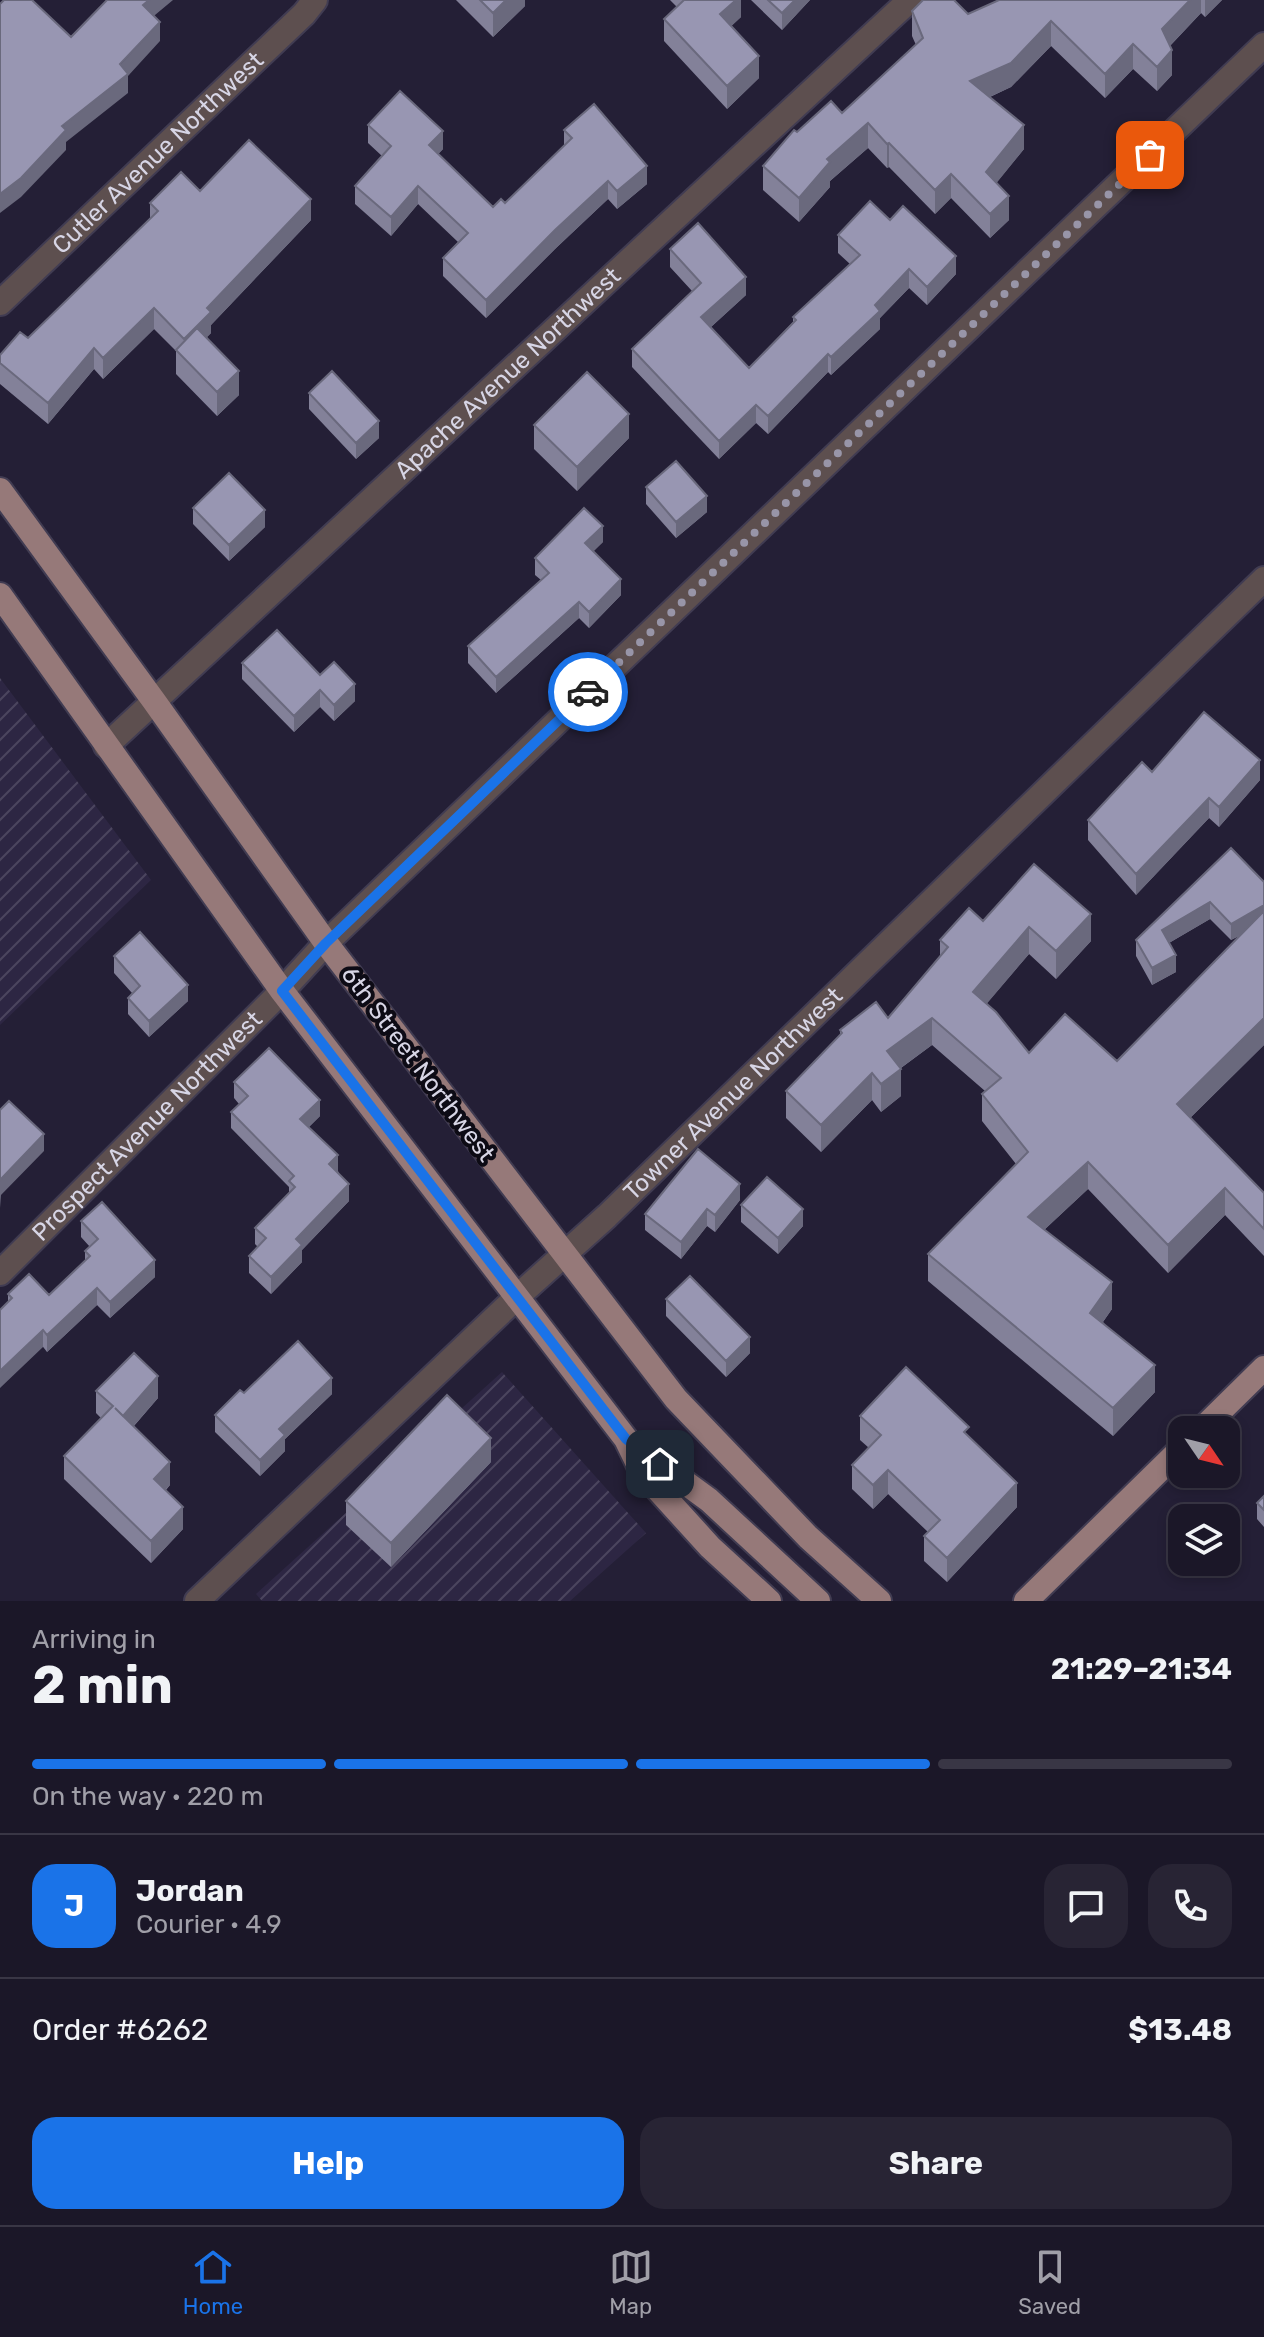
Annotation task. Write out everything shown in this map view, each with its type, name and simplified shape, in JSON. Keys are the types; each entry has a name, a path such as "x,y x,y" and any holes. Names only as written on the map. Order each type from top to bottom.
{"main road":[{"name":"6th Street Northwest","path":"0,490 326,943 676,1399 808,1537 879,1601"},
{"path":"0,595 282,991 626,1439 642,1472 710,1547 769,1601"},
{"path":"1215,1416 1264,1368"},
{"path":"626,1439 709,1500 818,1601"},
{"path":"1026,1601 1168,1462"}],"street":[{"name":"Cutler Avenue Northwest","path":"0,303 315,0"},
{"name":"Apache Avenue Northwest","path":"106,746 910,0"},
{"name":"Prospect Avenue Northwest","path":"0,1273 282,991 326,943 1264,45"},
{"name":"Towner Avenue Northwest","path":"197,1601 517,1297 607,1216 1264,579"}],"shaded area":[{"path":"0,678 151,880 0,1025"},
{"path":"502,1372 646,1533 570,1601 262,1601 256,1594"}],"building":[{"path":"4,0 32,0 71,37 107,0 149,0 143,5 160,22 120,64 128,74 62,126 66,130 21,178 0,194 0,4"},
{"path":"480,0 506,0 493,13"},
{"path":"684,0 736,0 720,14 759,56 727,86 664,19"},
{"path":"768,0 795,0 782,13"},
{"path":"923,0 954,0 968,14 999,0 1190,0 1162,29 1172,50 1157,67 1133,44 1105,74 1051,21 1011,63 970,81 1024,125 986,172 1009,196 990,214 951,174 935,190 868,123 827,159 830,162 799,198 763,166 794,130 797,132 831,101 842,113 923,38 912,11"},
{"path":"400,91 443,131 429,145 493,207 501,199 505,203 572,138 564,130 594,104 647,166 617,191 608,181 486,300 443,258 468,233 418,186 391,217 355,186 391,146 368,125"},
{"path":"249,140 311,199 207,308 211,312 184,339 154,308 103,358 94,348 48,403 0,363 0,355 20,332 28,338 158,211 150,203 181,172 200,191"},
{"path":"870,201 890,220 903,206 956,256 927,287 909,269 875,305 880,311 831,357 828,354 768,416 756,405 719,441 632,349 701,283 670,249 698,223 746,277 701,317 749,368 796,320 793,317 860,255 838,235"},
{"path":"197,328 239,371 217,392 176,350"},
{"path":"332,371 379,421 356,443 309,393"},
{"path":"587,372 629,414 577,467 534,425"},
{"path":"676,461 707,496 676,522 646,487"},
{"path":"229,473 265,510 229,545 193,508"},
{"path":"584,508 603,526 585,543 621,579 589,612 579,602 496,677 468,646 549,573 535,558"},
{"path":"277,630 320,675 334,662 355,684 334,705 320,690 294,716 242,663"},
{"path":"1204,712 1260,760 1219,807 1209,798 1136,874 1088,820 1142,762 1152,772"},
{"path":"1231,848 1264,882 1264,905 1231,924 1210,902 1162,930 1176,955 1152,968 1136,940"},
{"path":"1034,864 1091,914 1056,951 1029,927 973,992 996,1012 1029,1053 1065,1014 1117,1061 1264,911 1264,1018 1177,1104 1264,1193 1264,1229 1225,1188 1168,1245 1088,1162 1028,1217 1112,1282 1090,1313 1155,1365 1113,1408 928,1254 1028,1152 982,1094 1001,1078 932,1018 887,1051 901,1069 881,1084 872,1073 821,1125 786,1091 842,1033 840,1030 876,1002 888,1018 948,947 940,940 969,908 983,921"},
{"path":"140,932 188,985 149,1021 128,998 140,986 114,956"},
{"path":"269,1048 320,1100 300,1119 338,1155 329,1164 349,1184 296,1239 302,1245 271,1277 249,1256 266,1238 255,1228 295,1187 289,1181 294,1176 231,1112 248,1096 234,1082"},
{"path":"9,1101 44,1134 0,1180 0,1110"},
{"path":"698,1149 740,1184 715,1215 707,1209 681,1242 645,1214"},
{"path":"767,1177 803,1209 778,1238 741,1205"},
{"path":"102,1202 155,1260 110,1302 97,1288 47,1335 43,1330 0,1371 0,1310 12,1298 8,1294 29,1274 49,1295 90,1256 85,1251 98,1239 81,1221"},
{"path":"690,1276 750,1337 726,1361 666,1299"},
{"path":"298,1341 332,1378 279,1429 285,1435 260,1460 215,1415 240,1390 244,1393"},
{"path":"134,1353 158,1376 123,1416 170,1462 154,1479 183,1507 151,1541 64,1456 113,1406 96,1391"},
{"path":"906,1367 969,1427 964,1432 1017,1483 947,1558 924,1536 940,1520 888,1470 873,1485 852,1465 881,1435 860,1416"},
{"path":"447,1395 491,1438 391,1543 346,1501"},
{"path":"1264,1496 1264,1510 1257,1503"}],"way so far":[{"path":"588,692 1150,155"}],"route":[{"path":"588,692 326,943 282,991 626,1439 660,1464"}]}
